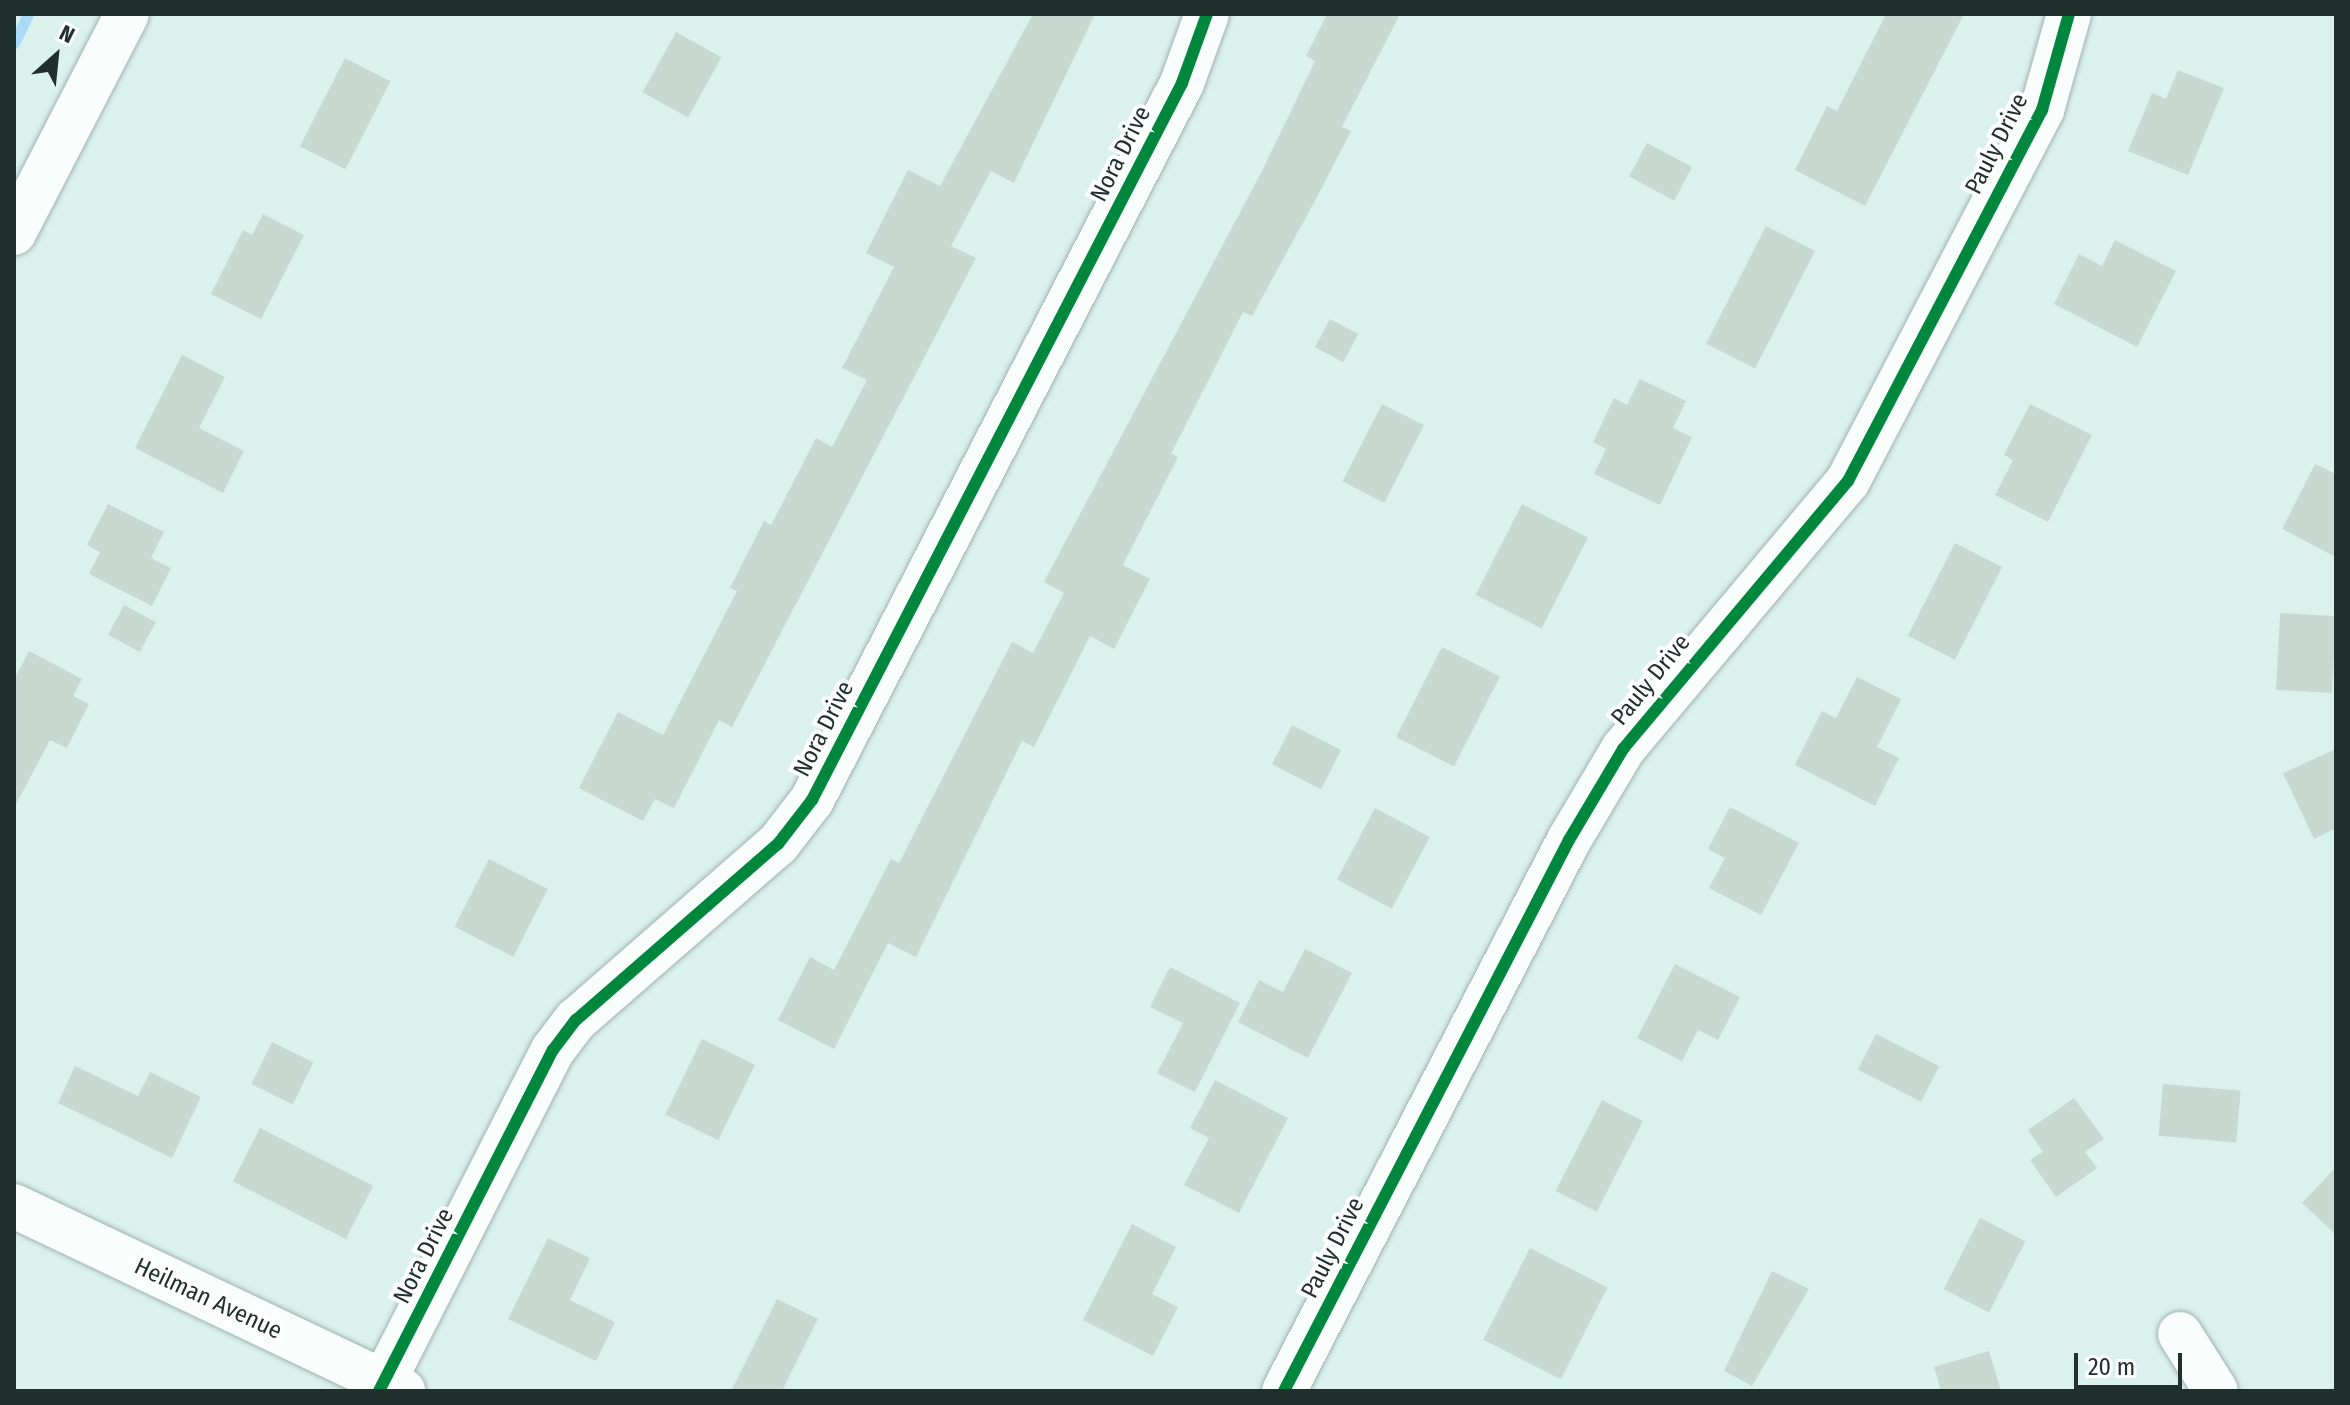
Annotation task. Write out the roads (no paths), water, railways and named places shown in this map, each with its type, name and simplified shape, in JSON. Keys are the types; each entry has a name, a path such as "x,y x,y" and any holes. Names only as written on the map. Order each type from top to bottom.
{"street":[{"path":"14,233 127,14"},
{"name":"Nora Drive","path":"388,1388 568,1030 778,844 812,800 1182,83 1207,14"},
{"name":"Pauly Drive","path":"1284,1391 1569,840 1623,749 1848,481 2042,110 2069,14"},
{"name":"Heilman Avenue","path":"14,1206 388,1388"},
{"path":"2180,1334 2216,1391"}],"waterway":[{"path":"14,43 28,14"}]}
